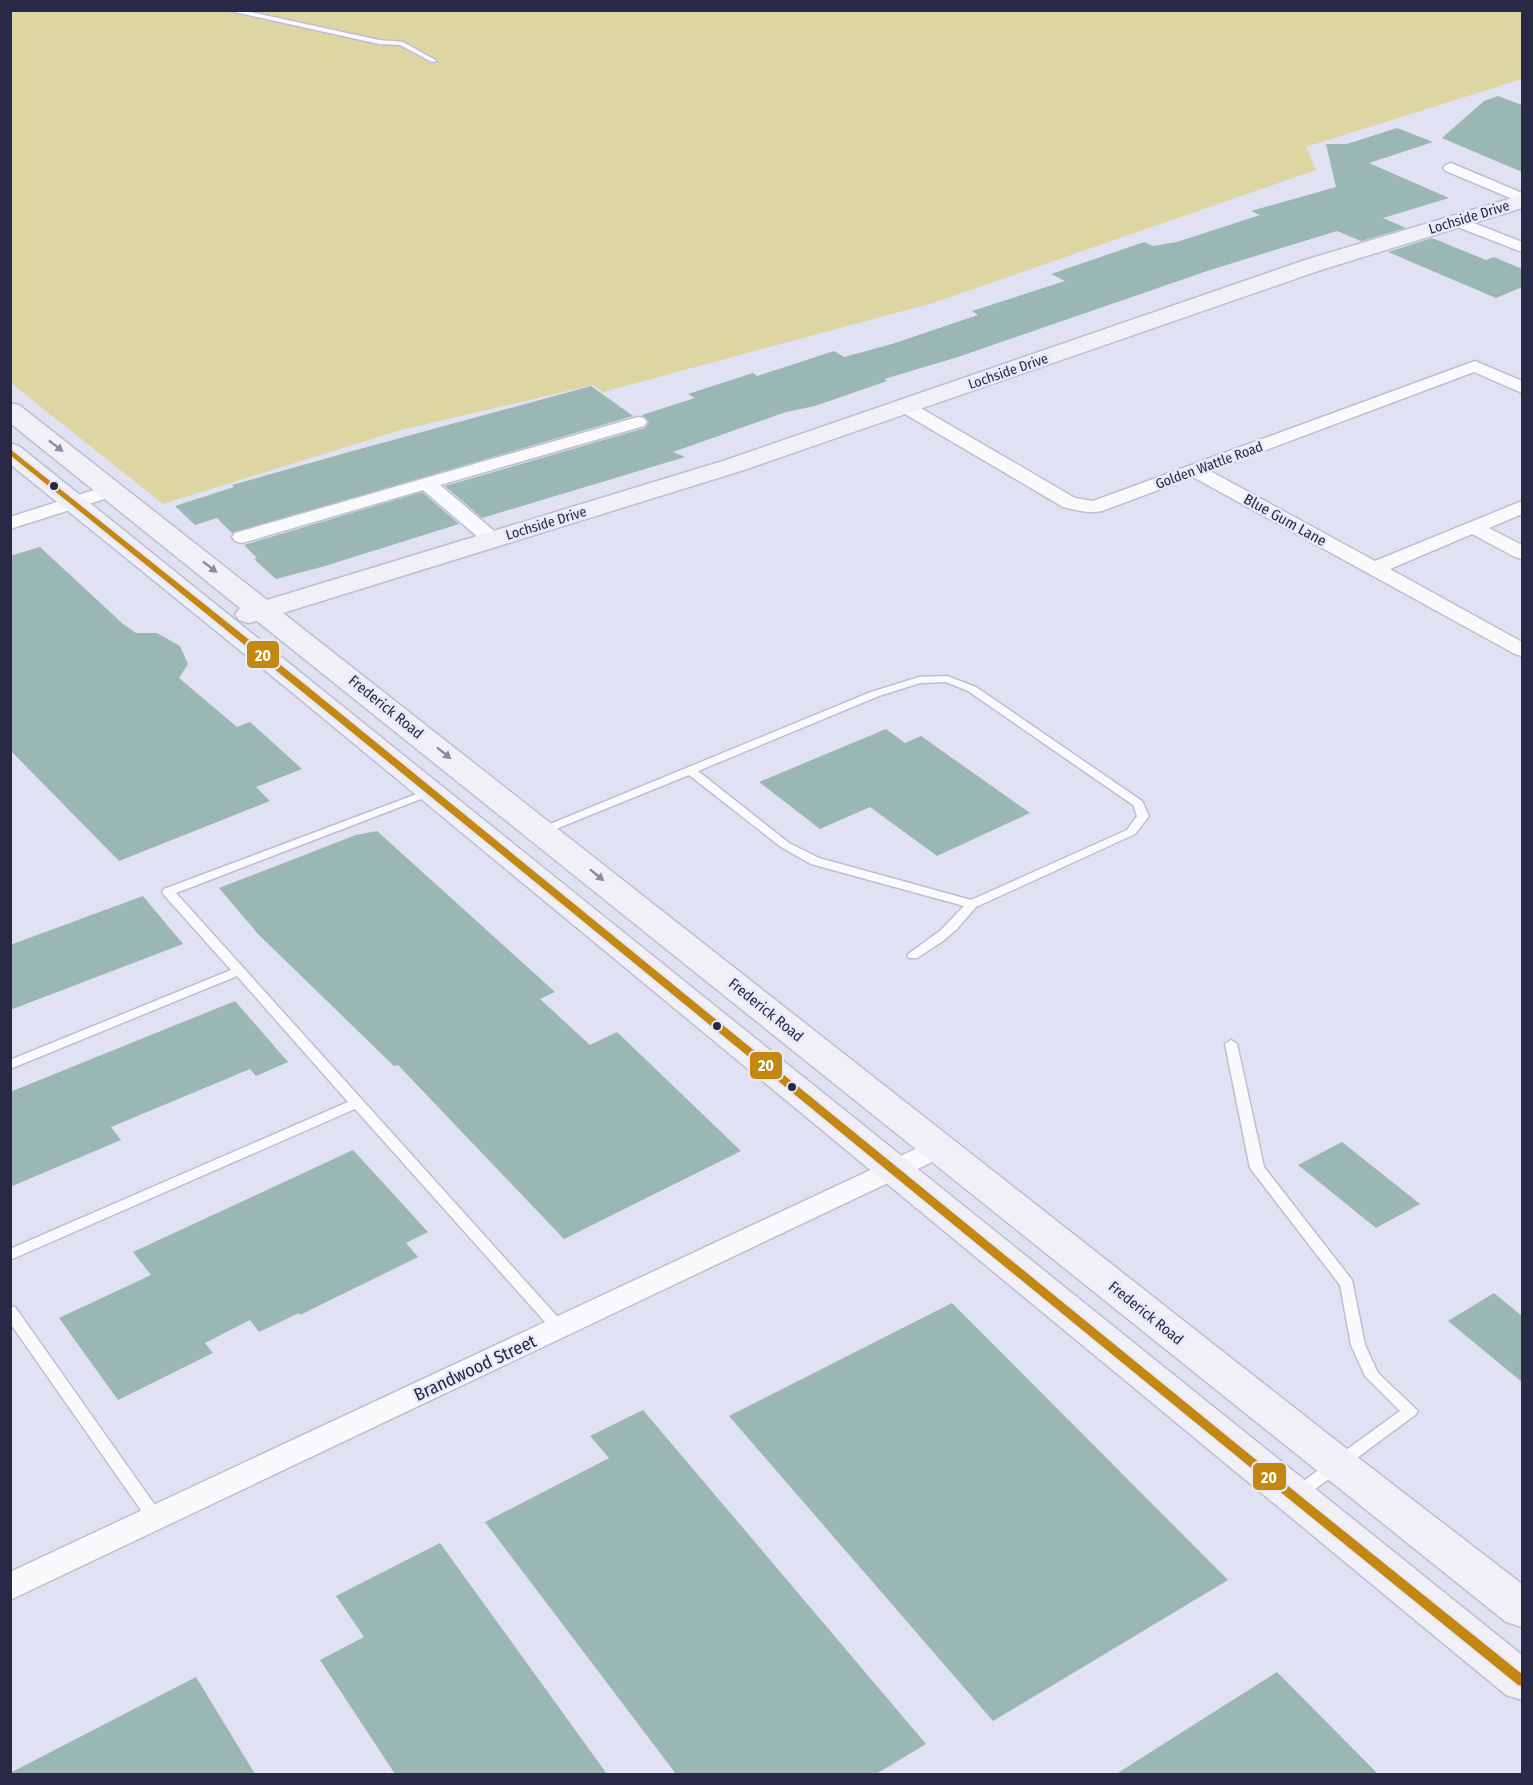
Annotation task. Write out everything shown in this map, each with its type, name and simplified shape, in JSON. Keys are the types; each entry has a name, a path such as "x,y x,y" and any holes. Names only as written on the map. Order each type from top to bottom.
{"main road":[{"name":"Lochside Drive","path":"221,622 735,465 1313,265 1522,199"},
{"name":"Frederick Road","path":"10,410 264,609 1337,1465 1522,1609"},
{"path":"10,451 1522,1681"}],"street":[{"path":"1451,168 1522,199"},
{"path":"1456,220 1522,247"},
{"name":"Golden Wattle Road","path":"906,407 1070,503 1095,507 1475,366 1522,388"},
{"path":"242,537 638,422"},
{"name":"Blue Gum Lane","path":"1196,471 1522,650"},
{"name":"Lochside Drive","path":"426,483 493,540"},
{"path":"10,523 113,490"},
{"path":"1374,569 1522,507"},
{"path":"1473,527 1522,553"},
{"name":"Brandwood Street","path":"10,1587 939,1147"}],"lane":[{"path":"229,10 379,42 401,43 434,61"},
{"path":"542,831 875,694 919,680 947,679 972,688 1138,803 1143,816 1131,832 972,904 955,926 934,943 913,955"},
{"path":"689,769 785,845 815,861 972,904"},
{"path":"430,792 168,892 559,1328"},
{"path":"10,1065 239,971"},
{"path":"1231,1044 1257,1168 1347,1284 1358,1345 1372,1376 1410,1411 1293,1497"},
{"path":"10,1255 357,1103"},
{"path":"10,1311 156,1519"}],"shaded area":[{"path":"11,11 1522,11 1522,79 1306,147 1316,170 933,303 603,392 593,385 401,430 163,504 11,383"}],"building":[{"path":"1498,96 1522,105 1522,172 1442,138 1484,101"},
{"path":"1397,128 1433,142 1369,163 1449,198 1383,218 1406,228 1361,241 1337,231 1210,270 958,357 884,379 887,381 815,406 786,412 673,452 685,457 482,518 445,486 645,428 649,422 642,415 695,398 688,394 753,373 757,376 834,351 844,357 892,344 978,315 972,311 1065,281 1051,274 1144,242 1153,246 1177,242 1260,215 1251,211 1336,187 1326,144 1347,144"},
{"path":"1432,238 1486,260 1494,257 1522,269 1522,287 1496,298 1388,252"},
{"path":"591,386 633,416 232,533 217,518 195,525 175,506 234,487 232,485"},
{"path":"422,492 459,524 276,579 254,559 257,558 244,545"},
{"path":"40,547 123,624 136,633 157,633 180,646 188,664 179,678 237,727 250,722 302,769 256,787 270,801 119,861 10,750 10,556"},
{"path":"886,729 905,743 921,736 1030,813 937,856 870,807 820,829 759,782"},
{"path":"377,831 555,992 540,999 590,1045 617,1032 741,1151 564,1239 398,1065 394,1066 259,935 219,888 356,835"},
{"path":"143,896 183,944 10,1010 10,945"},
{"path":"235,1001 288,1062 256,1076 250,1069 111,1127 121,1140 10,1187 10,1092"},
{"path":"1342,1142 1420,1204 1376,1228 1298,1165"},
{"path":"353,1150 428,1232 406,1243 418,1257 300,1315 299,1313 259,1332 250,1320 205,1343 213,1353 118,1400 59,1318 151,1275 133,1252"},
{"path":"1494,1293 1522,1316 1522,1382 1448,1321"},
{"path":"952,1303 1228,1580 993,1721 729,1416"},
{"path":"643,1410 926,1744 876,1774 676,1774 485,1522 609,1458 590,1436"},
{"path":"440,1543 607,1774 395,1774 320,1660 364,1637 336,1596"},
{"path":"1277,1672 1378,1774 1116,1774"},
{"path":"196,1677 255,1774 10,1774 10,1773"}],"transit line":[{"name":"20","path":"10,451 1522,1681"}]}
